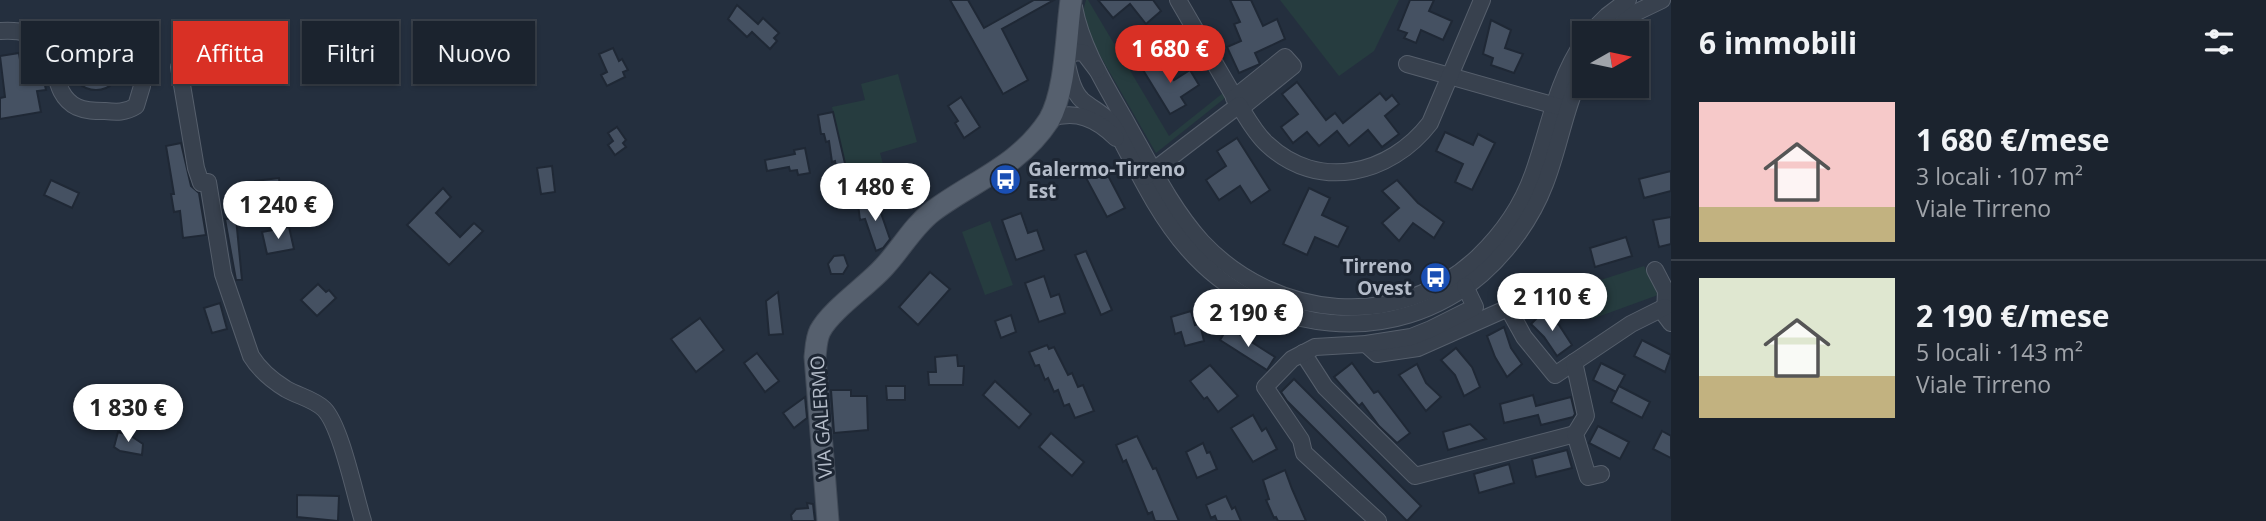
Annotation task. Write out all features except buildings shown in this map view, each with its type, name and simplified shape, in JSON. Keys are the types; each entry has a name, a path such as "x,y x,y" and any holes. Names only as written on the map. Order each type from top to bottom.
{"main road":[{"name":"VIA GALERMO","path":"828,521 815,357 820,331 829,319 884,267 915,228 931,213 1016,159 1049,119 1056,103 1065,57 1072,0"}],"street":[{"path":"1062,0 1067,27"},
{"path":"1072,0 1077,24 1097,70 1176,235 1202,264 1243,296 1283,314 1332,323 1385,320 1426,308 1482,274 1506,248 1533,209 1546,182 1568,66 1572,60"},
{"path":"1178,0 1261,138 1286,158 1316,170 1349,172 1380,164 1408,148 1430,124 1482,0"},
{"path":"1602,21 1628,0"},
{"path":"1626,21 1637,12 1662,0"},
{"path":"0,31 21,33"},
{"path":"1097,70 1084,53 1076,52 1065,57 1076,92 1082,100 1108,118 1124,147"},
{"path":"1407,64 1561,108"},
{"path":"61,84 71,103 89,110 122,112 136,106 142,84"},
{"path":"182,84 196,168 201,183 208,182 223,274 251,356 256,365 285,388 315,403 327,413 340,444 363,521"},
{"path":"1049,119 1063,114 1081,116 1102,127 1124,147 1193,232 1217,256 1246,278 1276,294 1301,302 1333,307 1372,306 1402,300 1437,285 1469,265 1493,241 1511,218 1572,89"},
{"path":"1148,175 1238,103"},
{"path":"1655,270 1666,291 1665,315 1671,323"},
{"path":"1378,521 1304,453 1301,440 1265,387 1292,359 1315,347 1366,344 1411,337 1475,307 1465,286"},
{"path":"1366,344 1377,354 1418,348 1508,308 1524,337 1555,375 1631,324 1665,307"},
{"path":"1303,353 1325,387 1415,476 1575,434 1586,416 1574,362"},
{"path":"1575,434 1588,477 1601,474"}],"green space":[{"path":"1086,0 1169,136 1223,93 1225,98 1156,153 1090,38 1083,11"},
{"path":"1280,0 1399,0 1374,51 1339,76"},
{"path":"898,74 917,142 880,153 883,164 847,172 832,107 865,100 861,84"},
{"path":"990,221 1013,285 985,295 962,232"},
{"path":"1644,266 1658,295 1592,319 1576,288"}],"place":[{"name":"Galermo-Tirreno Est","path":"1005,180"},
{"name":"Tirreno Ovest","path":"1435,277"}]}
